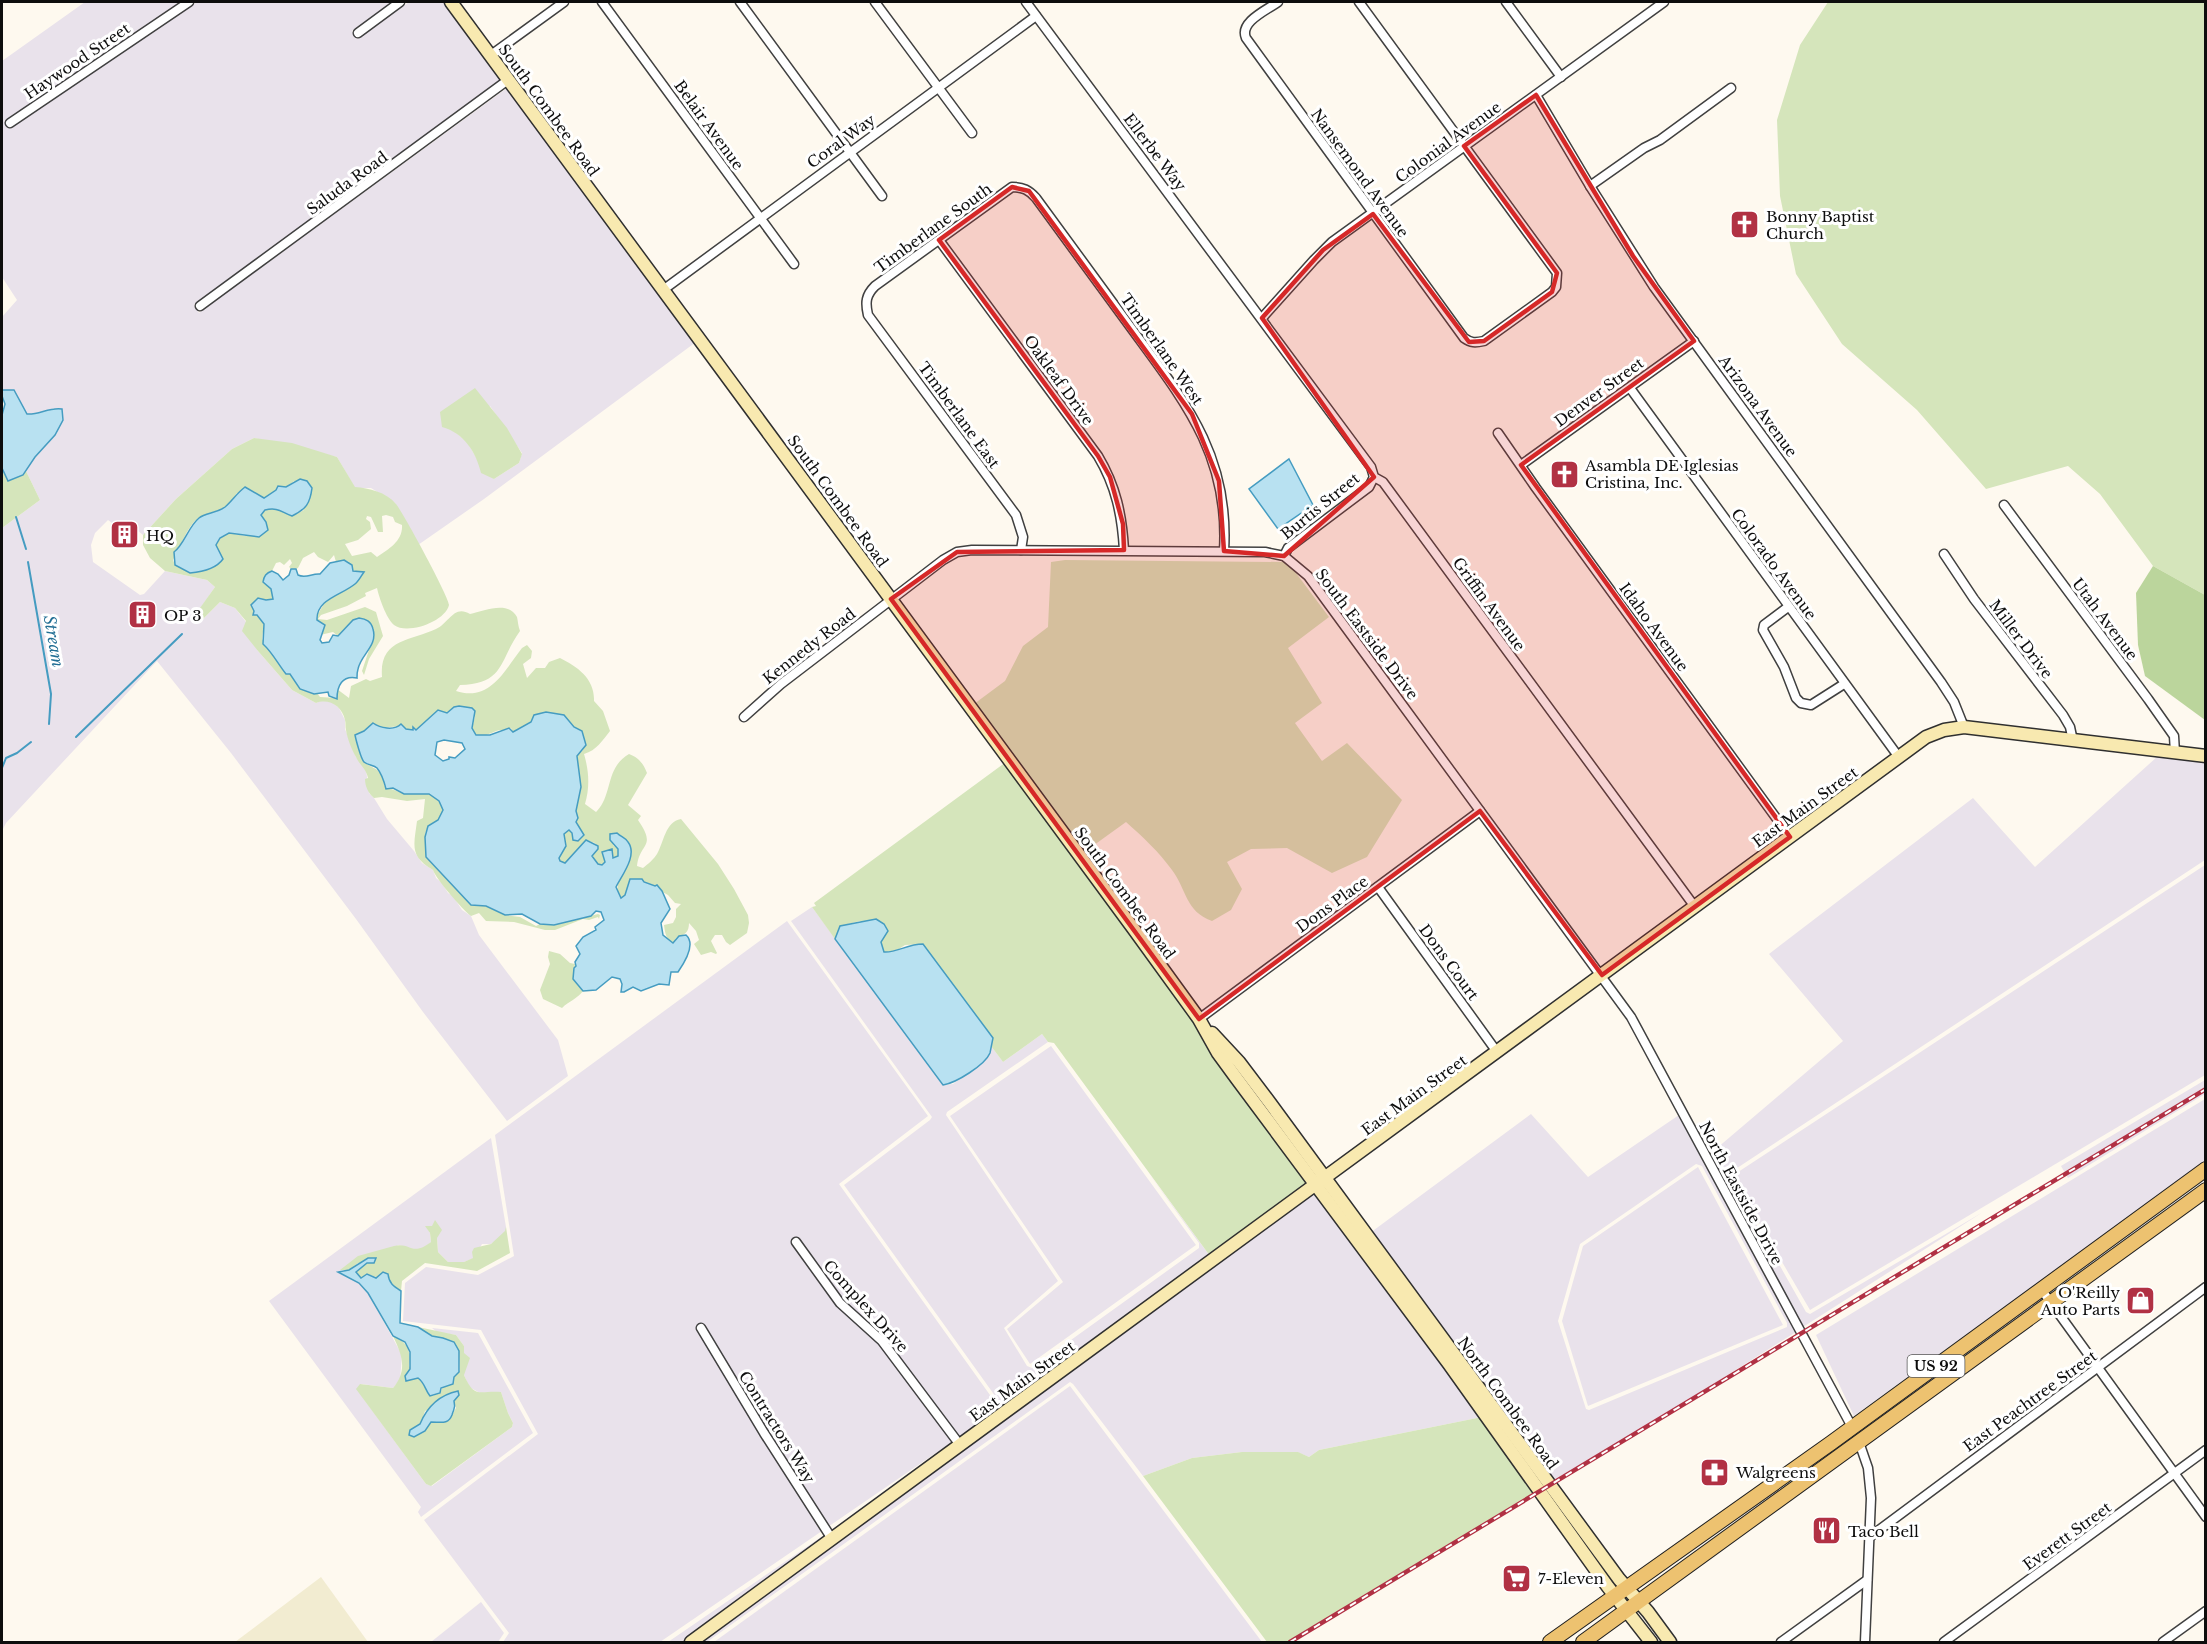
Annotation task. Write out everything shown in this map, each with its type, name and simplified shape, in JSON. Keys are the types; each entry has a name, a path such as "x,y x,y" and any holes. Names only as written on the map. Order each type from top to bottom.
{"main road":[{"name":"South Combee Road","path":"451,2 1199,1019 1218,1053 1320,1182"},
{"name":"East Main Street","path":"691,1642 1926,737 1944,730 1964,727 2205,756"},
{"name":"US 92","path":"1550,1642 1931,1370 2205,1169"},
{"name":"North Combee Road","path":"1320,1182 1621,1593 1627,1611 1651,1642"},
{"name":"US 92","path":"1582,1642 2205,1190"},
{"path":"1859,1442 1868,1426 1931,1370"},
{"name":"North Combee Road","path":"1621,1593 1639,1602 1670,1642"}],"street":[{"name":"Haywood Street","path":"10,123 189,2"},
{"path":"358,33 400,2"},
{"path":"490,55 564,2"},
{"name":"Belair Avenue","path":"602,2 794,264"},
{"path":"740,2 882,196"},
{"path":"875,2 972,133"},
{"name":"Ellerbe Way","path":"1026,2 1262,318"},
{"name":"Nansemond Avenue","path":"1278,2 1250,21 1245,28 1246,38 1459,331 1469,342 1476,343 1484,341 1552,292 1556,287 1557,273 1464,147"},
{"path":"1359,2 1464,147"},
{"path":"1506,2 1561,77"},
{"name":"Colonial Avenue","path":"1262,318 1323,250 1561,77 1658,3"},
{"name":"Coral Way","path":"663,290 1036,16"},
{"name":"Saluda Road","path":"200,306 508,80"},
{"path":"1590,186 1644,148 1660,140 1731,88"},
{"name":"Arizona Avenue","path":"1536,95 1633,256 1941,682 1954,702 1964,727"},
{"name":"Timberlane South","path":"866,299 875,286 1006,191 1012,187 1021,187"},
{"name":"Timberlane West","path":"1021,187 1036,198 1192,414 1212,457 1219,481 1224,503 1224,551"},
{"name":"Oakleaf Drive","path":"939,240 1098,456 1110,477 1117,498 1123,524 1125,550"},
{"name":"Timberlane East","path":"866,299 868,315 1016,515 1023,537 1021,550"},
{"name":"Griffin Avenue","path":"1262,318 1371,467 1374,477 1383,482 1695,908"},
{"name":"Denver Street","path":"1521,465 1694,341"},
{"name":"Colorado Avenue","path":"1629,388 1898,756"},
{"name":"Idaho Avenue","path":"1498,433 1790,837"},
{"name":"Burtis Street","path":"1284,556 1288,548 1369,487 1374,477"},
{"name":"Utah Avenue","path":"2004,505 2174,736 2175,753"},
{"path":"891,599 943,560 957,552 972,550 1224,551 1265,552 1284,556"},
{"name":"Miller Drive","path":"1944,554 1974,599 2063,715 2070,728 2073,741"},
{"name":"South Eastside Drive","path":"1284,556 1308,576 1602,975"},
{"name":"Kennedy Road","path":"744,717 781,684 891,599"},
{"path":"1788,607 1764,625 1762,630 1785,667 1796,698 1801,703 1811,705 1844,684"},
{"name":"Dons Place","path":"1199,1019 1480,811"},
{"name":"Dons Court","path":"1378,887 1497,1052"},
{"name":"North Eastside Drive","path":"1602,975 1631,1017 1852,1427"},
{"name":"Complex Drive","path":"796,1242 840,1303 882,1341 960,1445"},
{"name":"East Peachtree Street","path":"1871,1536 2205,1287"},
{"path":"2041,1289 2205,1516"},
{"name":"Contractors Way","path":"701,1328 832,1539"},
{"path":"1859,1442 1868,1467 1871,1497 1865,1642"},
{"name":"Everett Street","path":"1944,1642 2205,1450"},
{"path":"1781,1642 1867,1580"},
{"path":"2163,1642 2205,1611"}],"highlighted area":[{"path":"1536,95 1633,256 1694,341 1521,465 1790,837 1602,975 1480,811 1199,1019 891,599 957,552 1124,550 1123,524 1110,477 1098,456 939,240 1012,187 1029,191 1192,414 1219,481 1224,551 1284,556 1374,477 1262,318 1323,250 1373,214 1469,342 1484,341 1552,292 1557,273 1464,146"}],"shaded area":[{"path":"85,2 180,2 4,121 9,129 197,2 392,2 352,31 357,39 409,2 446,2 501,80 194,305 199,313 507,88 696,342 418,545 395,503 371,488 355,488 337,457 254,438 232,449 176,499 143,535 126,521 116,526 108,520 95,533 91,545 93,562 140,595 144,594 165,571 207,580 215,587 195,616 202,620 220,602 235,608 246,622 252,642 258,651 292,690 316,703 323,700 332,702 339,708 356,757 366,769 369,793 422,863 433,870 436,878 453,896 462,910 471,916 479,935 558,1040 568,1076 507,1121 423,1012 231,753 157,661 6,823 2,831 2,528 40,500 26,471 55,435 54,408 33,415 26,414 14,390 2,390 2,317 17,300 2,277 2,61","holes":["490,406 522,453 519,463 494,479 478,461 468,443 453,430"]},
{"path":"2158,756 2205,761 2205,860 1728,1174 1806,1312 1810,1314 1983,1212 1803,1327 1710,1154 1843,1041 1769,954 1973,798 2035,867"},
{"path":"2205,865 2205,1075 1810,1310 1732,1176"},
{"path":"812,907 943,1085 953,1084 984,1062 990,1053 991,1046 1003,1062 1042,1034 1048,1042 947,1112 946,1115 1058,1281 1004,1328 1027,1366 1032,1368 1199,1248 1199,1243 1147,1171 1210,1256 1003,1407 844,1185 932,1117 791,921"},
{"path":"787,921 928,1116 839,1184 1000,1409 660,1642 503,1642 509,1633 424,1520 538,1434 481,1330 403,1321 405,1283 426,1267 478,1275 514,1256 495,1135"},
{"path":"1051,1046 1196,1245 1030,1364 1007,1329 1063,1282 950,1116"},
{"path":"2205,1080 2205,1094 2068,1178 2061,1166"},
{"path":"2205,1099 2205,1161 1854,1416 1816,1335"},
{"path":"1531,1114 1588,1177 1679,1115 1796,1332 1555,1484 1370,1233","holes":["1696,1164 1702,1166 1787,1323 1787,1327 1589,1410 1586,1409 1558,1321 1580,1244"]},
{"path":"491,1138 506,1227 506,1231 499,1238 491,1244 482,1244 474,1258 464,1262 448,1262 438,1252 437,1238 432,1226 426,1226 431,1242 423,1249 413,1250 399,1245 338,1272 359,1283 368,1293 402,1355 400,1380 393,1388 361,1384 363,1398 426,1484 432,1486 512,1427 513,1423 501,1392 480,1393 469,1387 464,1375 464,1346 456,1335 437,1332 432,1328 478,1333 533,1433 421,1517 418,1512 421,1507 269,1301"},
{"path":"1698,1167 1783,1325 1588,1406 1562,1321 1583,1246"},
{"path":"1314,1192 1482,1417 1319,1450 1309,1457 1297,1452 1242,1452 1192,1458 1143,1476 1070,1382 707,1642 700,1642"},
{"path":"1070,1386 1262,1642 714,1642"},
{"path":"824,1535 826,1537 683,1642 668,1642"},
{"path":"321,1577 368,1642 235,1642"},
{"path":"481,1602 504,1633 498,1642 431,1642"}],"green space":[{"path":"1828,2 2205,2 2205,595 2153,566 2100,494 2068,466 1986,489 1917,410 1842,344 1796,274 1780,196 1777,120 1800,45"},
{"path":"475,388 507,428 522,454 519,463 494,479 481,473 476,458 463,439 442,427 440,412"},
{"path":"254,438 292,443 337,457 355,487 377,491 396,504 426,556 449,605 441,617 425,625 416,628 400,628 388,618 377,588 365,593 366,596 347,606 321,615 318,619 327,620 365,607 376,612 383,636 369,659 364,675 362,671 374,635 347,626 338,636 333,632 320,635 323,631 316,617 327,599 339,592 359,572 352,570 349,562 345,560 336,562 334,555 328,562 314,552 303,558 298,568 293,570 289,567 292,563 290,559 284,565 280,562 276,563 272,571 267,573 273,599 266,600 257,614 264,624 262,639 286,674 290,674 300,689 317,693 320,697 337,698 337,689 349,698 351,686 366,679 370,681 382,677 382,665 386,655 398,643 436,629 460,611 470,614 495,608 508,609 517,617 520,631 499,668 485,680 475,684 460,685 456,691 468,693 487,688 502,675 522,648 527,645 532,651 531,658 523,664 527,678 536,668 545,668 549,662 560,658 573,665 592,686 594,701 603,711 610,731 596,748 584,754 588,779 585,804 596,812 602,804 616,766 629,754 638,759 647,773 628,805 641,816 638,820 644,829 647,841 637,866 643,868 653,860 668,828 681,819 718,864 734,889 748,915 747,933 730,945 722,935 715,935 711,941 716,954 711,952 701,955 694,944 699,940 696,931 689,923 686,933 676,938 674,943 671,942 666,936 664,925 673,923 676,909 681,904 675,903 668,895 642,879 631,879 625,896 621,898 618,892 619,881 628,861 631,847 620,836 613,845 618,849 618,856 613,858 609,850 603,856 605,862 602,865 598,864 592,855 598,849 595,843 586,840 565,863 560,862 559,858 566,846 564,834 569,830 572,837 577,825 576,811 581,787 577,756 583,750 582,731 548,713 534,715 531,722 513,732 511,728 478,735 474,734 472,728 475,717 464,706 454,707 447,713 438,710 416,730 406,729 403,726 378,728 373,724 355,735 362,759 379,771 384,780 384,786 404,794 429,794 439,801 443,810 438,820 426,831 426,857 471,905 486,906 505,915 520,917 536,926 542,923 554,925 600,915 599,919 598,917 583,919 555,930 545,930 514,922 486,921 479,913 471,916 444,887 433,870 425,865 417,855 414,843 417,821 423,818 425,799 407,801 374,798 367,789 365,779 368,778 367,775 351,747 345,721 338,707 330,702 316,703 292,690 242,631 246,621 235,608 220,602 201,621 195,615 215,587 207,580 165,571 150,558 143,545 143,535 176,499 232,449","holes":["294,481 304,510 292,516 276,509 269,509 261,515 266,522 245,536 229,533 220,538 216,546 219,551 212,568 190,573 175,565 173,560 189,529 197,519 225,507 237,493 264,498","367,516 371,517 378,532 383,532 382,516 393,517 395,522 402,525 398,540 377,557 371,552 352,556 345,544 358,540 371,529 370,522 366,519"]},
{"path":"2,468 8,481 23,475 26,471 40,500 2,528"},
{"path":"1065,560 1284,562 1293,569 1329,617 1288,648 1322,703 1295,723 1322,761 1347,743 1402,800 1367,857 1332,873 1287,848 1251,849 1227,862 1242,889 1231,910 1212,921 1196,912 1167,863 1126,822 1083,853 974,704 1005,681 1023,646 1048,627 1051,562"},
{"path":"2153,566 2205,595 2205,720 2145,676 2138,645 2136,593"},
{"path":"1006,762 1193,1018 1309,1184 1210,1256 1054,1043 1048,1042 1042,1034 1003,1062 991,1046 993,1038 923,944 905,945 894,952 883,952 881,942 860,921 840,926 835,939 812,907 816,906 814,903"},
{"path":"549,951 560,954 570,963 575,964 573,979 583,991 562,1008 543,999 540,990 550,964"},
{"path":"435,1220 442,1230 437,1238 438,1252 448,1262 464,1262 473,1258 474,1248 491,1244 505,1231 506,1227 510,1253 477,1271 425,1263 402,1281 401,1291 389,1281 367,1274 361,1278 356,1272 367,1263 358,1263 349,1270 340,1270 358,1256 400,1245 415,1249 424,1246 431,1242 430,1233 425,1226 432,1226"},
{"path":"418,1327 456,1335 464,1346 464,1353 470,1358 464,1375 471,1388 479,1392 501,1392 513,1423 512,1427 431,1486 426,1484 356,1389 360,1384 393,1388 398,1381 402,1362 393,1336 407,1347 409,1366 432,1396 440,1393 443,1387 453,1384 454,1377 460,1370 459,1351 443,1338 432,1336","holes":["459,1395 454,1401 456,1408 449,1421 430,1422 428,1426 412,1429 419,1425 425,1411"]},
{"path":"1482,1417 1537,1495 1500,1514 1287,1642 1267,1642 1143,1476 1192,1458 1242,1452 1298,1452 1309,1457 1319,1450"}],"water":[{"path":"2,390 14,390 27,414 62,409 63,420 55,435 35,457 23,475 8,481 2,468 2,415 5,404"},
{"path":"1289,459 1313,505 1278,529 1249,489"},
{"path":"300,479 307,481 312,488 310,498 301,511 292,516 276,510 265,510 261,515 268,530 259,537 229,533 220,538 216,545 223,559 212,568 190,573 175,565 174,552 199,518 225,507 245,487 264,498 278,486 286,487"},
{"path":"344,560 352,565 353,571 364,572 355,584 325,602 321,607 317,620 325,625 320,640 322,643 329,642 333,635 338,636 353,620 359,618 370,622 374,635 357,671 357,678 348,678 341,682 337,699 329,696 328,692 314,694 300,689 290,674 286,674 263,644 264,624 257,615 253,615 251,605 258,598 273,599 271,589 263,582 266,575 272,571 283,580 289,575 291,569 296,569 298,575 301,576 320,574 330,563"},
{"path":"454,707 472,708 475,711 472,728 476,735 490,735 509,728 513,732 531,722 534,715 546,712 564,715 574,727 582,731 586,745 577,756 581,787 576,822 584,835 578,841 573,840 569,830 564,834 566,846 559,858 560,861 565,863 586,840 598,846 592,856 598,864 602,865 605,862 602,852 612,849 613,858 618,856 618,849 610,840 610,834 617,833 627,841 631,847 630,859 616,887 621,898 625,895 630,879 642,879 644,882 657,885 670,909 661,923 663,935 673,943 679,936 686,935 689,939 690,948 686,958 678,972 671,972 669,985 659,984 641,991 633,987 621,992 620,979 612,977 596,990 583,991 573,979 575,962 580,954 576,946 583,937 596,930 595,927 604,920 601,912 596,911 591,916 554,925 540,924 522,914 505,915 486,906 471,905 426,857 425,837 428,826 438,820 443,810 439,801 429,794 404,794 393,788 386,789 377,768 363,760 355,735 373,723 387,728 395,728 401,724 406,729 413,730 413,727 416,730 438,710 447,713","holes":["444,740 462,743 465,749 455,758 449,757 443,761 435,755 437,742"]},
{"path":"876,919 884,924 888,931 881,942 884,952 923,944 993,1038 987,1058 976,1068 949,1084 943,1085 835,939 840,926"},
{"path":"368,1258 376,1258 374,1263 367,1263 356,1272 361,1278 367,1274 376,1278 383,1272 388,1274 392,1284 401,1291 400,1323 418,1327 432,1336 454,1342 459,1351 459,1372 454,1377 453,1384 441,1388 440,1393 430,1396 418,1378 406,1381 405,1376 410,1369 410,1352 405,1342 393,1336 368,1293 359,1283 338,1272 349,1270"},
{"path":"458,1391 459,1395 454,1401 455,1408 448,1420 431,1422 425,1431 414,1437 409,1435 410,1430 420,1424 434,1403 445,1395"}],"waterway":[{"name":"Stream","path":"16,517 26,549"},
{"name":"Stream","path":"28,562 51,694 49,724"},
{"name":"Stream","path":"76,737 182,634"},
{"name":"Stream","path":"2,768 6,758 31,742"}],"railway":[{"path":"1290,1642 2206,1089"}],"place":[{"name":"Bonny Baptist Church","path":"1745,225"},
{"name":"Asambla DE Iglesias Cristina, Inc.","path":"1564,474"},
{"name":"HQ","path":"125,535"},
{"name":"OP 3","path":"143,615"},
{"name":"O'Reilly Auto Parts","path":"2141,1301"},
{"name":"Walgreens","path":"1715,1472"},
{"name":"Taco Bell","path":"1827,1531"},
{"name":"7-Eleven","path":"1517,1578"}]}
